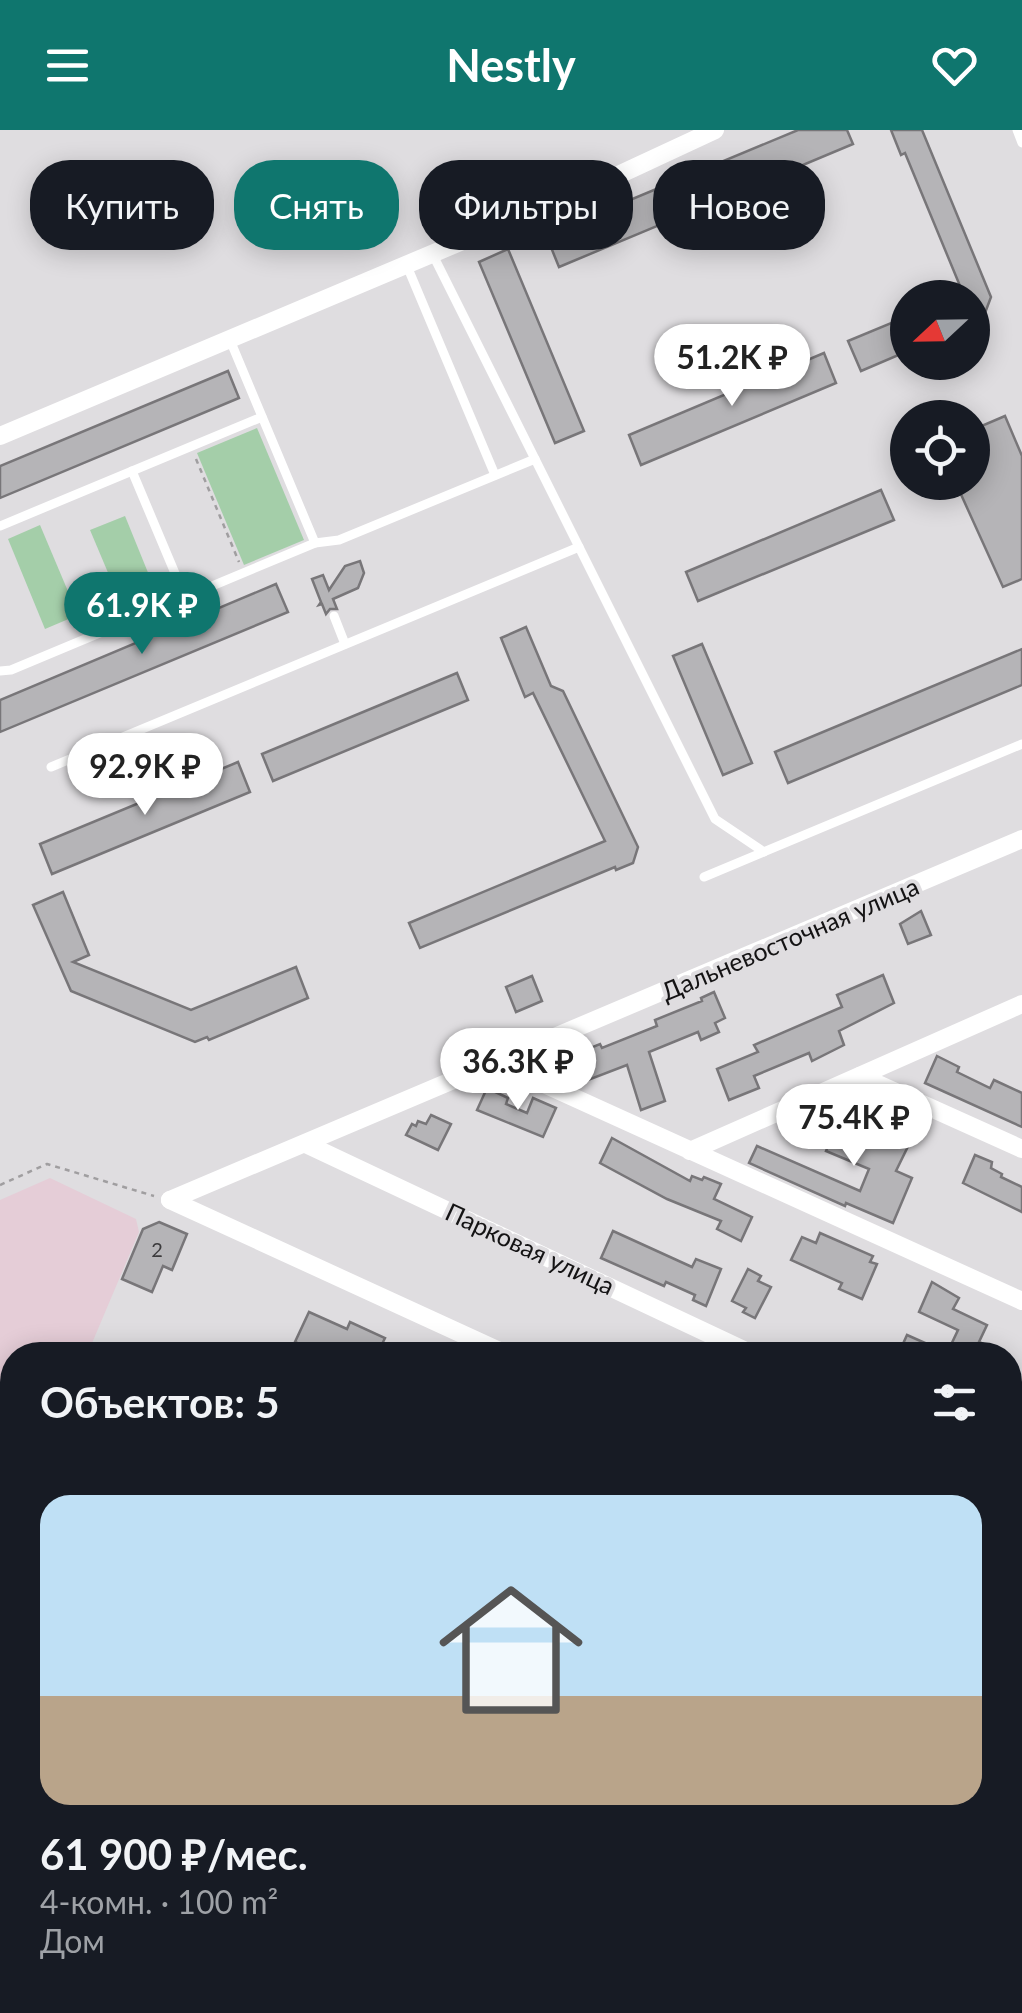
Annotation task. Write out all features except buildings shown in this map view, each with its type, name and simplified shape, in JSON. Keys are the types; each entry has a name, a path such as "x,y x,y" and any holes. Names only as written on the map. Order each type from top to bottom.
{"street":[{"path":"0,436 715,130"},
{"name":"Дальневосточная улица","path":"170,1200 1022,839"},
{"path":"690,1151 1018,1009"},
{"path":"498,1064 1022,1301"},
{"path":"860,1076 1022,1149"},
{"name":"Парковая улица","path":"306,1144 726,1342"},
{"path":"170,1200 480,1342"}],"lane":[{"path":"1017,130 1022,142"},
{"path":"432,252 715,819 764,852"},
{"path":"406,263 495,475"},
{"path":"230,340 315,543"},
{"path":"0,526 262,417"},
{"path":"0,671 315,543 338,540 535,458"},
{"path":"132,471 185,597"},
{"path":"51,767 578,547"},
{"path":"334,616 345,644"},
{"path":"704,876 1022,744"}],"path":[{"path":"191,447 243,572"},
{"path":"0,1185 47,1164 170,1200"}],"shaded area":[{"path":"50,1178 136,1219 139,1232 92,1342 0,1342 0,1200"}],"green space":[{"path":"257,428 304,540 244,565 197,453"},
{"path":"125,516 151,580 117,594 90,530"},
{"path":"40,525 78,615 45,629 8,539"}]}
